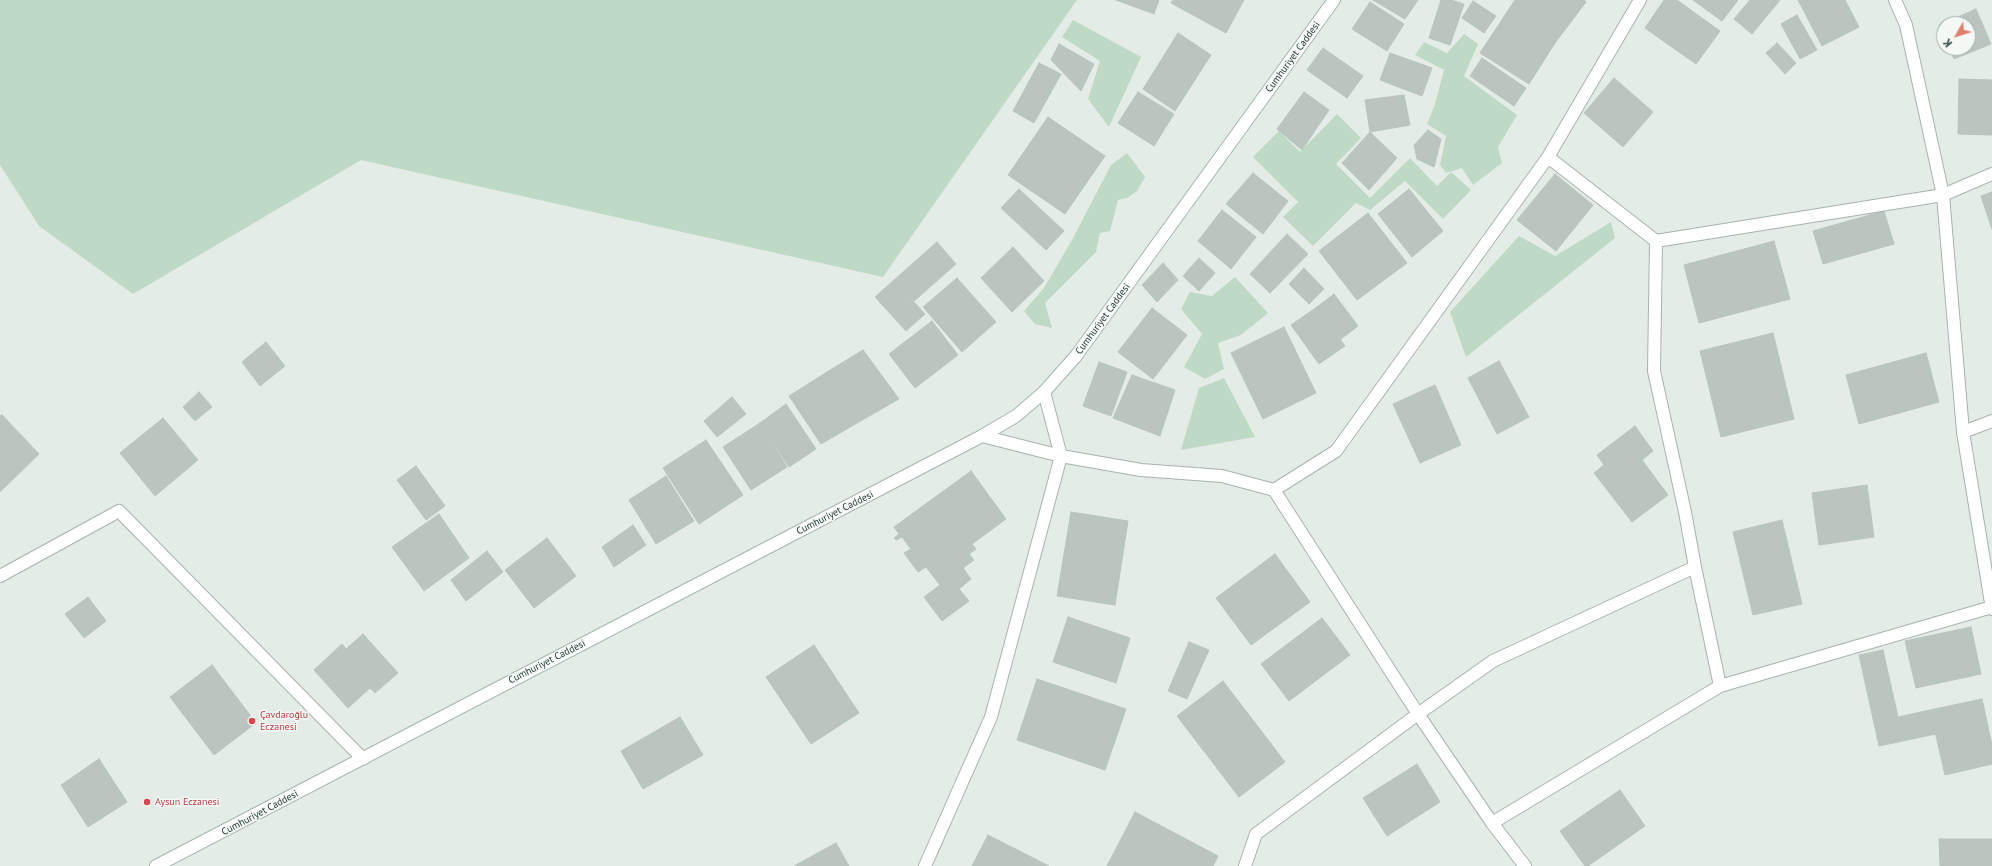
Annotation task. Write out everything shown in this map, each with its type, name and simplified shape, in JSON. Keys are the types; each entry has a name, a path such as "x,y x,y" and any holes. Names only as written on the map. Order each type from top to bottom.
{"street":[{"name":"Cumhuriyet Caddesi","path":"156,866 188,851 982,436 1016,416 1044,392 1076,356 1334,0"},
{"path":"1274,490 1336,451 1548,157 1640,0"},
{"path":"1492,823 1720,686 1992,608 1963,432 1943,195 1906,25 1895,0"},
{"path":"1548,157 1656,241 1943,195 1992,174"},
{"path":"1656,241 1654,370 1686,512 1695,567 1720,686"},
{"path":"925,866 991,717 1061,456 1044,392"},
{"path":"1963,432 1992,422"},
{"path":"982,436 1061,456 1141,470 1222,476 1274,490 1418,714 1492,823 1525,866"},
{"path":"0,576 119,511 362,759"},
{"path":"1245,866 1256,834 1418,714 1493,661 1695,567"},
{"name":"Cumhuriyet Caddesi","path":"166,866 188,851"}],"green space":[{"path":"0,0 1077,0 883,277 361,160 133,294 39,226 0,165"},
{"path":"1073,20 1141,57 1109,127 1088,99 1100,61 1062,37"},
{"path":"1464,34 1478,44 1464,76 1517,115 1498,147 1502,163 1473,185 1462,168 1446,173 1440,165 1446,136 1427,124 1435,104 1444,70 1415,55 1424,42 1447,53"},
{"path":"1337,114 1361,138 1336,164 1370,198 1410,158 1437,186 1451,172 1471,190 1443,219 1405,181 1370,210 1356,203 1313,246 1283,217 1298,202 1253,157 1279,131 1300,152"},
{"path":"1127,153 1145,177 1137,191 1127,198 1118,200 1110,231 1100,233 1096,252 1045,303 1052,328 1035,324 1024,311 1044,288 1072,240 1111,165"},
{"path":"1611,222 1615,238 1466,357 1450,312 1519,236 1555,256"},
{"path":"1235,277 1268,313 1241,335 1218,343 1224,369 1205,379 1184,367 1202,334 1181,309 1190,292 1212,296"},
{"path":"1224,378 1255,437 1181,450 1199,388"}],"building":[{"path":"1116,0 1159,0 1154,14"},
{"path":"1173,0 1244,0 1226,33 1171,3"},
{"path":"1373,0 1418,0 1405,19"},
{"path":"1441,0 1451,0 1464,4 1450,45 1429,38"},
{"path":"1515,0 1584,0 1586,2 1555,43 1507,12"},
{"path":"1664,0 1677,0 1720,31 1696,64 1645,28"},
{"path":"1693,0 1738,0 1722,21"},
{"path":"1750,0 1780,0 1752,34 1734,19"},
{"path":"1798,0 1845,0 1859,27 1822,46"},
{"path":"1473,1 1496,16 1484,33 1462,18"},
{"path":"1370,2 1404,24 1387,51 1352,29"},
{"path":"1976,9 1991,44 1976,50 1976,16 1960,16"},
{"path":"1507,12 1555,43 1529,84 1480,53"},
{"path":"1797,15 1817,50 1800,59 1781,24"},
{"path":"1178,33 1211,55 1175,111 1143,89"},
{"path":"1777,43 1796,63 1785,74 1766,53"},
{"path":"1059,44 1094,64 1081,91 1051,60"},
{"path":"1323,48 1363,76 1347,98 1307,70"},
{"path":"1390,53 1432,68 1422,96 1380,80"},
{"path":"1953,56 1961,56 1954,59"},
{"path":"1482,58 1526,88 1514,106 1470,76"},
{"path":"1039,63 1061,74 1034,123 1013,111"},
{"path":"1614,78 1653,112 1623,147 1584,113"},
{"path":"1959,79 1992,80 1992,135 1958,134"},
{"path":"1138,92 1174,114 1154,146 1118,123"},
{"path":"1304,92 1329,110 1302,150 1277,129"},
{"path":"1404,95 1410,125 1370,132 1365,100"},
{"path":"1048,117 1105,156 1065,214 1008,175"},
{"path":"1428,130 1441,139 1434,167 1417,159 1414,145"},
{"path":"1370,132 1397,158 1369,190 1342,163"},
{"path":"1253,173 1288,201 1263,234 1226,204"},
{"path":"1555,174 1593,205 1556,251 1517,220"},
{"path":"1019,189 1064,231 1046,250 1001,208"},
{"path":"1409,189 1443,231 1412,257 1378,214"},
{"path":"1992,192 1992,229 1981,196"},
{"path":"1222,210 1256,237 1231,269 1198,241"},
{"path":"1884,211 1894,244 1823,264 1813,231"},
{"path":"1368,213 1407,263 1357,300 1319,251"},
{"path":"1287,234 1308,254 1270,293 1250,274"},
{"path":"1774,241 1790,299 1699,323 1684,265"},
{"path":"937,242 956,264 913,302 894,280"},
{"path":"1013,247 1044,281 1012,312 981,278"},
{"path":"1199,258 1215,273 1199,291 1183,276"},
{"path":"1163,263 1178,280 1157,302 1142,285"},
{"path":"1304,268 1324,289 1309,304 1289,284"},
{"path":"957,278 996,322 962,352 923,307"},
{"path":"894,280 925,314 906,331 875,297"},
{"path":"1334,294 1358,326 1341,339 1317,307"},
{"path":"1317,307 1345,346 1319,364 1291,325"},
{"path":"1152,308 1187,335 1153,379 1118,352"},
{"path":"932,321 958,355 915,388 889,354"},
{"path":"1284,327 1316,393 1263,419 1231,353"},
{"path":"1773,333 1794,419 1721,437 1700,351"},
{"path":"266,342 285,366 260,386 242,362"},
{"path":"863,350 899,399 864,419 827,372"},
{"path":"1926,353 1939,402 1859,424 1846,375"},
{"path":"1499,361 1529,417 1497,434 1468,378"},
{"path":"1099,362 1127,372 1111,416 1083,406"},
{"path":"827,372 864,419 821,444 789,396"},
{"path":"1132,375 1175,390 1160,436 1113,418"},
{"path":"1435,385 1461,445 1420,463 1393,404"},
{"path":"199,392 212,407 195,421 183,407"},
{"path":"732,397 746,414 717,437 704,421"},
{"path":"786,404 816,449 789,467 760,423"},
{"path":"2,415 39,454 0,492 0,416"},
{"path":"163,418 198,460 155,496 120,453"},
{"path":"760,423 787,467 751,490 723,447"},
{"path":"1635,426 1653,451 1642,460 1668,495 1632,522 1594,473 1604,465 1597,455"},
{"path":"706,440 743,495 699,524 663,468"},
{"path":"416,466 445,506 426,520 397,480"},
{"path":"971,471 1006,519 972,544 976,549 969,554 974,560 963,568 971,579 959,589 969,601 942,621 924,597 940,585 926,567 918,572 904,553 911,549 902,537 896,540 894,538 899,534 894,527"},
{"path":"666,476 694,521 656,544 629,500"},
{"path":"1867,485 1874,537 1819,545 1812,493"},
{"path":"1071,512 1128,521 1115,605 1057,596"},
{"path":"439,514 469,558 424,591 392,547"},
{"path":"1782,520 1802,604 1753,615 1733,532"},
{"path":"633,525 646,545 614,567 602,547"},
{"path":"547,538 576,576 534,608 505,570"},
{"path":"487,551 503,572 466,601 451,580"},
{"path":"1275,554 1310,602 1251,645 1216,598"},
{"path":"88,597 106,621 84,638 65,614"},
{"path":"1068,617 1130,638 1116,683 1053,662"},
{"path":"1322,618 1350,655 1289,701 1261,664"},
{"path":"1971,627 1981,674 1916,688 1905,641"},
{"path":"363,634 398,673 375,693 370,688 348,708 314,670 342,644 346,649"},
{"path":"1189,642 1209,650 1187,699 1168,691"},
{"path":"814,645 859,713 811,744 766,677"},
{"path":"1883,650 1898,717 1930,710 1936,734 1879,746 1859,655"},
{"path":"212,665 256,723 214,755 170,697"},
{"path":"1037,679 1126,709 1105,770 1017,740"},
{"path":"1223,681 1285,762 1239,797 1177,716"},
{"path":"1982,699 1992,745 1992,764 1945,775 1930,710"},
{"path":"680,717 703,755 643,789 621,751"},
{"path":"99,759 127,802 88,827 61,785"},
{"path":"1417,764 1440,802 1387,836 1363,798"},
{"path":"1620,790 1645,826 1588,866 1585,866 1560,831"},
{"path":"1135,812 1218,856 1213,866 1107,866"},
{"path":"988,835 1049,866 972,866"},
{"path":"1939,839 1992,839 1992,866 1940,866"},
{"path":"836,843 849,866 794,866"}],"place":[{"name":"Çavdaroğlu Eczanesi","path":"252,721"},
{"name":"Aysun Eczanesi","path":"147,802"}]}
